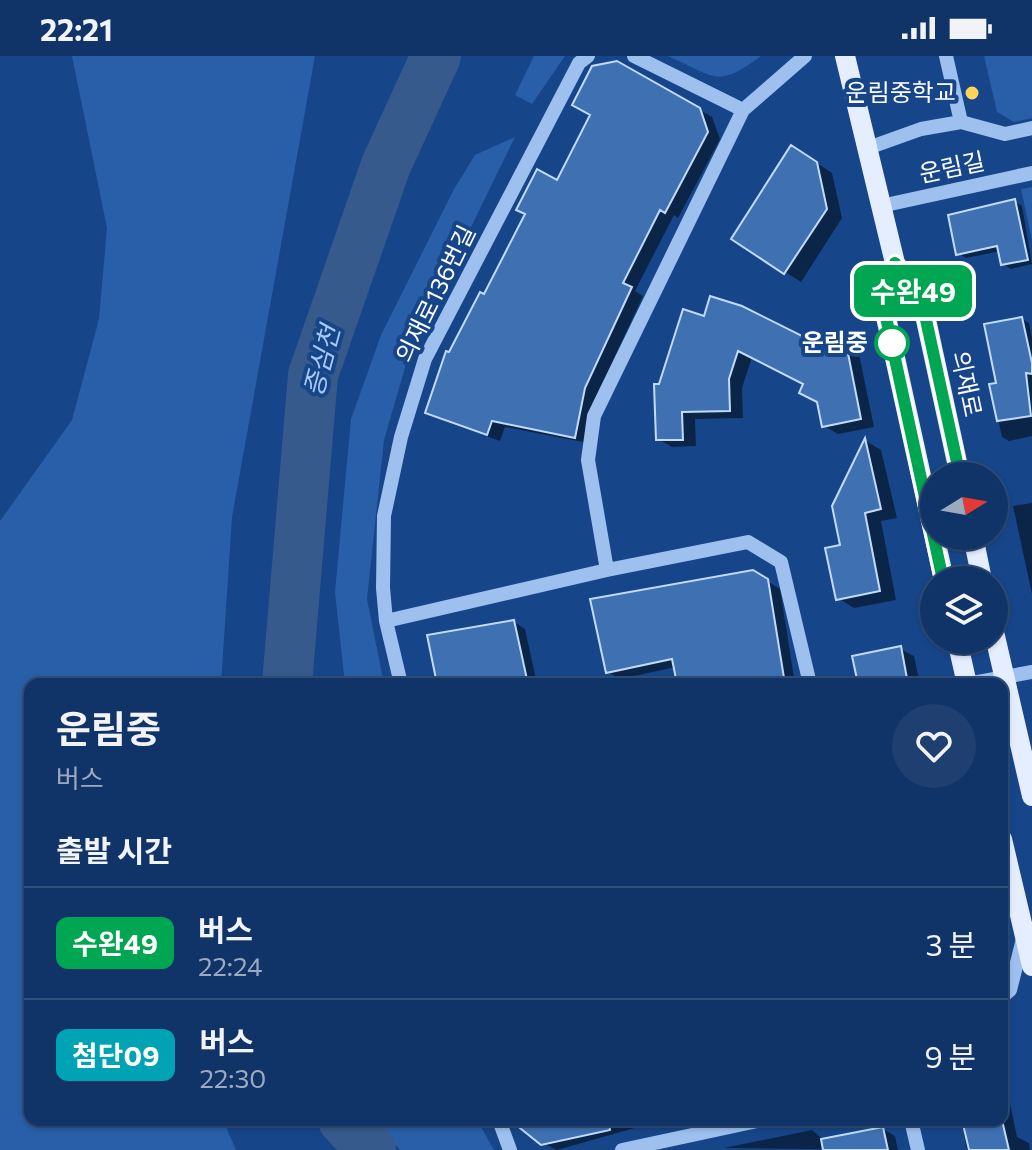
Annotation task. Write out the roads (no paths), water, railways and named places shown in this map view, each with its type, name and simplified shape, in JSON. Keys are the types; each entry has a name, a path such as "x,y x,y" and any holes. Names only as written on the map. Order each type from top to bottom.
{"main road":[{"name":"의재로","path":"845,56 895,263 923,306 957,462"},
{"name":"의재로","path":"895,263 884,308 941,566"},
{"path":"960,654 966,678"},
{"path":"999,654 1004,677"},
{"path":"1008,694 1032,796"},
{"path":"1008,865 1032,966"}],"street":[{"name":"의재로136번길","path":"400,678 386,621 384,516 401,437 425,359 579,63 588,56"},
{"path":"634,56 743,110"},
{"path":"607,570 588,460 594,416 743,110 805,56"},
{"path":"946,56 961,122"},
{"path":"868,148 921,129 961,122 1005,134 1032,128"},
{"name":"운림길","path":"881,206 1032,173"},
{"path":"386,621 607,570 748,542 781,562 809,678"},
{"path":"999,678 1032,672"},
{"path":"1008,992 1024,935"},
{"path":"501,1126 510,1150"},
{"path":"622,1150 734,1126"},
{"path":"912,1126 918,1150"}],"waterway":[{"name":"증심천","path":"288,678 313,375 386,165 436,56"},
{"name":"증심천","path":"349,1126 371,1150"}],"place":[{"name":"운림중학교","path":"972,93"},
{"name":"운림중","path":"892,343"}]}
